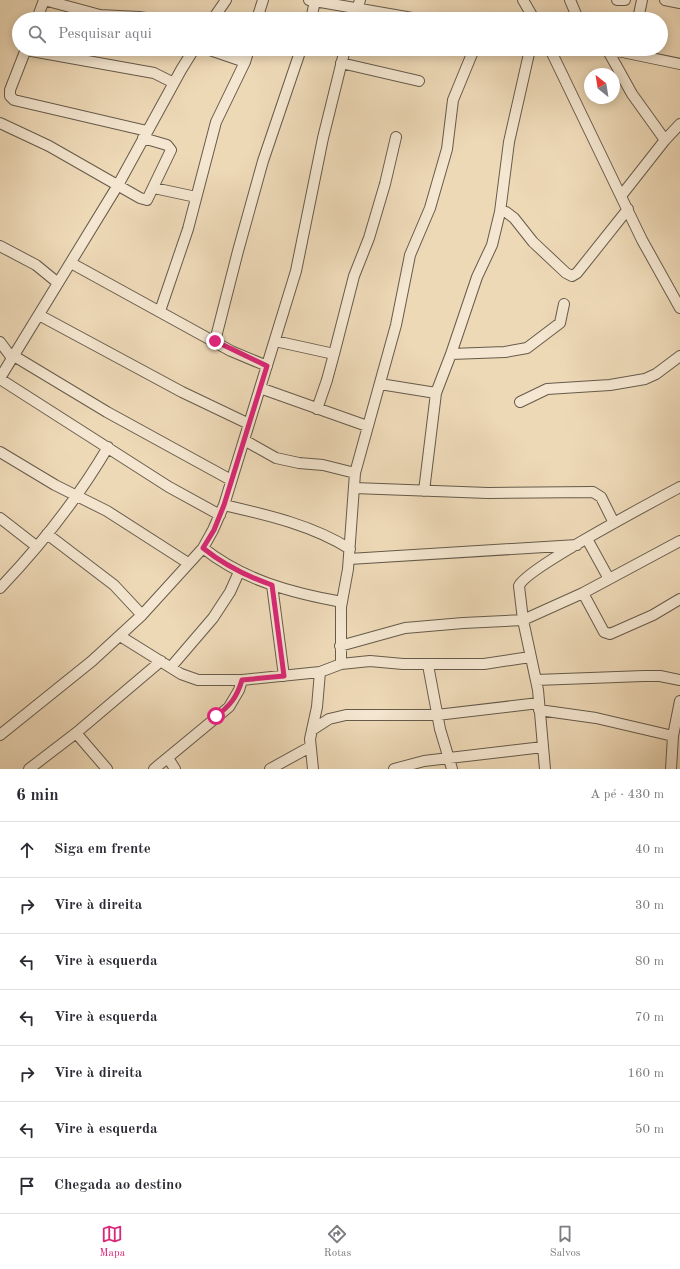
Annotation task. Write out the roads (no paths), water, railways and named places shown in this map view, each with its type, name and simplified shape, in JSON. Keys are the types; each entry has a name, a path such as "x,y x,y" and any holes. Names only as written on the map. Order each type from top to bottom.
{"street":[{"path":"40,12 44,0 89,12"},
{"path":"218,12 226,0"},
{"path":"260,12 263,0"},
{"path":"311,12 312,0 358,4 390,12"},
{"path":"523,0 530,12"},
{"path":"570,0 575,12"},
{"path":"617,0 625,0"},
{"path":"639,12 642,0"},
{"path":"665,0 680,3"},
{"path":"0,123 49,146 140,198 147,200 169,157 171,148 145,134 27,105 14,100 10,96 10,90 23,56"},
{"path":"63,56 154,73 174,83"},
{"path":"190,56 145,134 118,185 0,379 169,487 222,510 304,527 333,538 349,554 578,544"},
{"path":"228,56 245,62"},
{"path":"160,311 188,229 216,122 247,56"},
{"path":"215,341 262,162 299,56"},
{"path":"0,735 92,661 120,636 142,615 203,548 222,510 296,271 323,138 343,56"},
{"path":"341,664 340,646 342,602 349,554 355,473 396,325 410,255 430,208 446,149 454,100 471,56"},
{"path":"424,491 436,393 477,277 492,245 500,212 509,142 528,56"},
{"path":"553,56 646,248 680,308"},
{"path":"611,56 632,94 665,140"},
{"path":"647,56 680,64"},
{"path":"341,63 419,81"},
{"path":"621,196 665,140 680,124"},
{"path":"317,408 327,380 354,276 369,238 385,184 396,137"},
{"path":"154,188 196,197"},
{"path":"500,212 506,212 514,218 533,242 566,273 572,276 577,274 628,209"},
{"path":"0,246 36,265 58,283"},
{"path":"70,263 215,341 267,366"},
{"path":"451,354 505,352 527,348 560,323 564,304"},
{"path":"39,315 182,392 249,424"},
{"path":"275,341 334,354"},
{"path":"0,342 13,357 107,412 231,480"},
{"path":"520,402 547,389 610,384 645,379 656,374 680,356"},
{"path":"380,384 436,393"},
{"path":"260,388 368,426"},
{"path":"244,440 266,453 281,459 355,473"},
{"path":"0,588 47,534 77,496 108,447"},
{"path":"0,452 113,515 188,563"},
{"path":"545,769 536,680 523,620 519,586 520,582 530,573 578,544 680,487"},
{"path":"354,488 488,493 593,492 601,498 614,523"},
{"path":"0,518 36,546"},
{"path":"47,534 114,585 142,615"},
{"path":"587,539 609,579"},
{"path":"340,646 405,628 523,620 583,593 680,541"},
{"path":"203,548 221,562 239,572 272,585 309,596 342,602"},
{"path":"171,667 213,618 239,572"},
{"path":"272,585 284,676"},
{"path":"583,593 599,625 604,632 610,634 653,615 680,599"},
{"path":"120,636 181,674 198,680 242,680 284,676 320,672 341,664 370,661 428,664 484,664 530,657"},
{"path":"29,769 76,733 161,661"},
{"path":"428,664 437,715 452,769"},
{"path":"313,769 310,747 320,672"},
{"path":"536,680 653,676 680,680"},
{"path":"154,769 229,707 239,690 242,680"},
{"path":"671,769 673,736 680,701"},
{"path":"312,730 329,719 346,715 437,715 539,707 596,718 673,736"},
{"path":"76,733 107,769"},
{"path":"270,769 310,747"},
{"path":"394,769 424,761 543,747"},
{"path":"168,758 175,769"}]}
